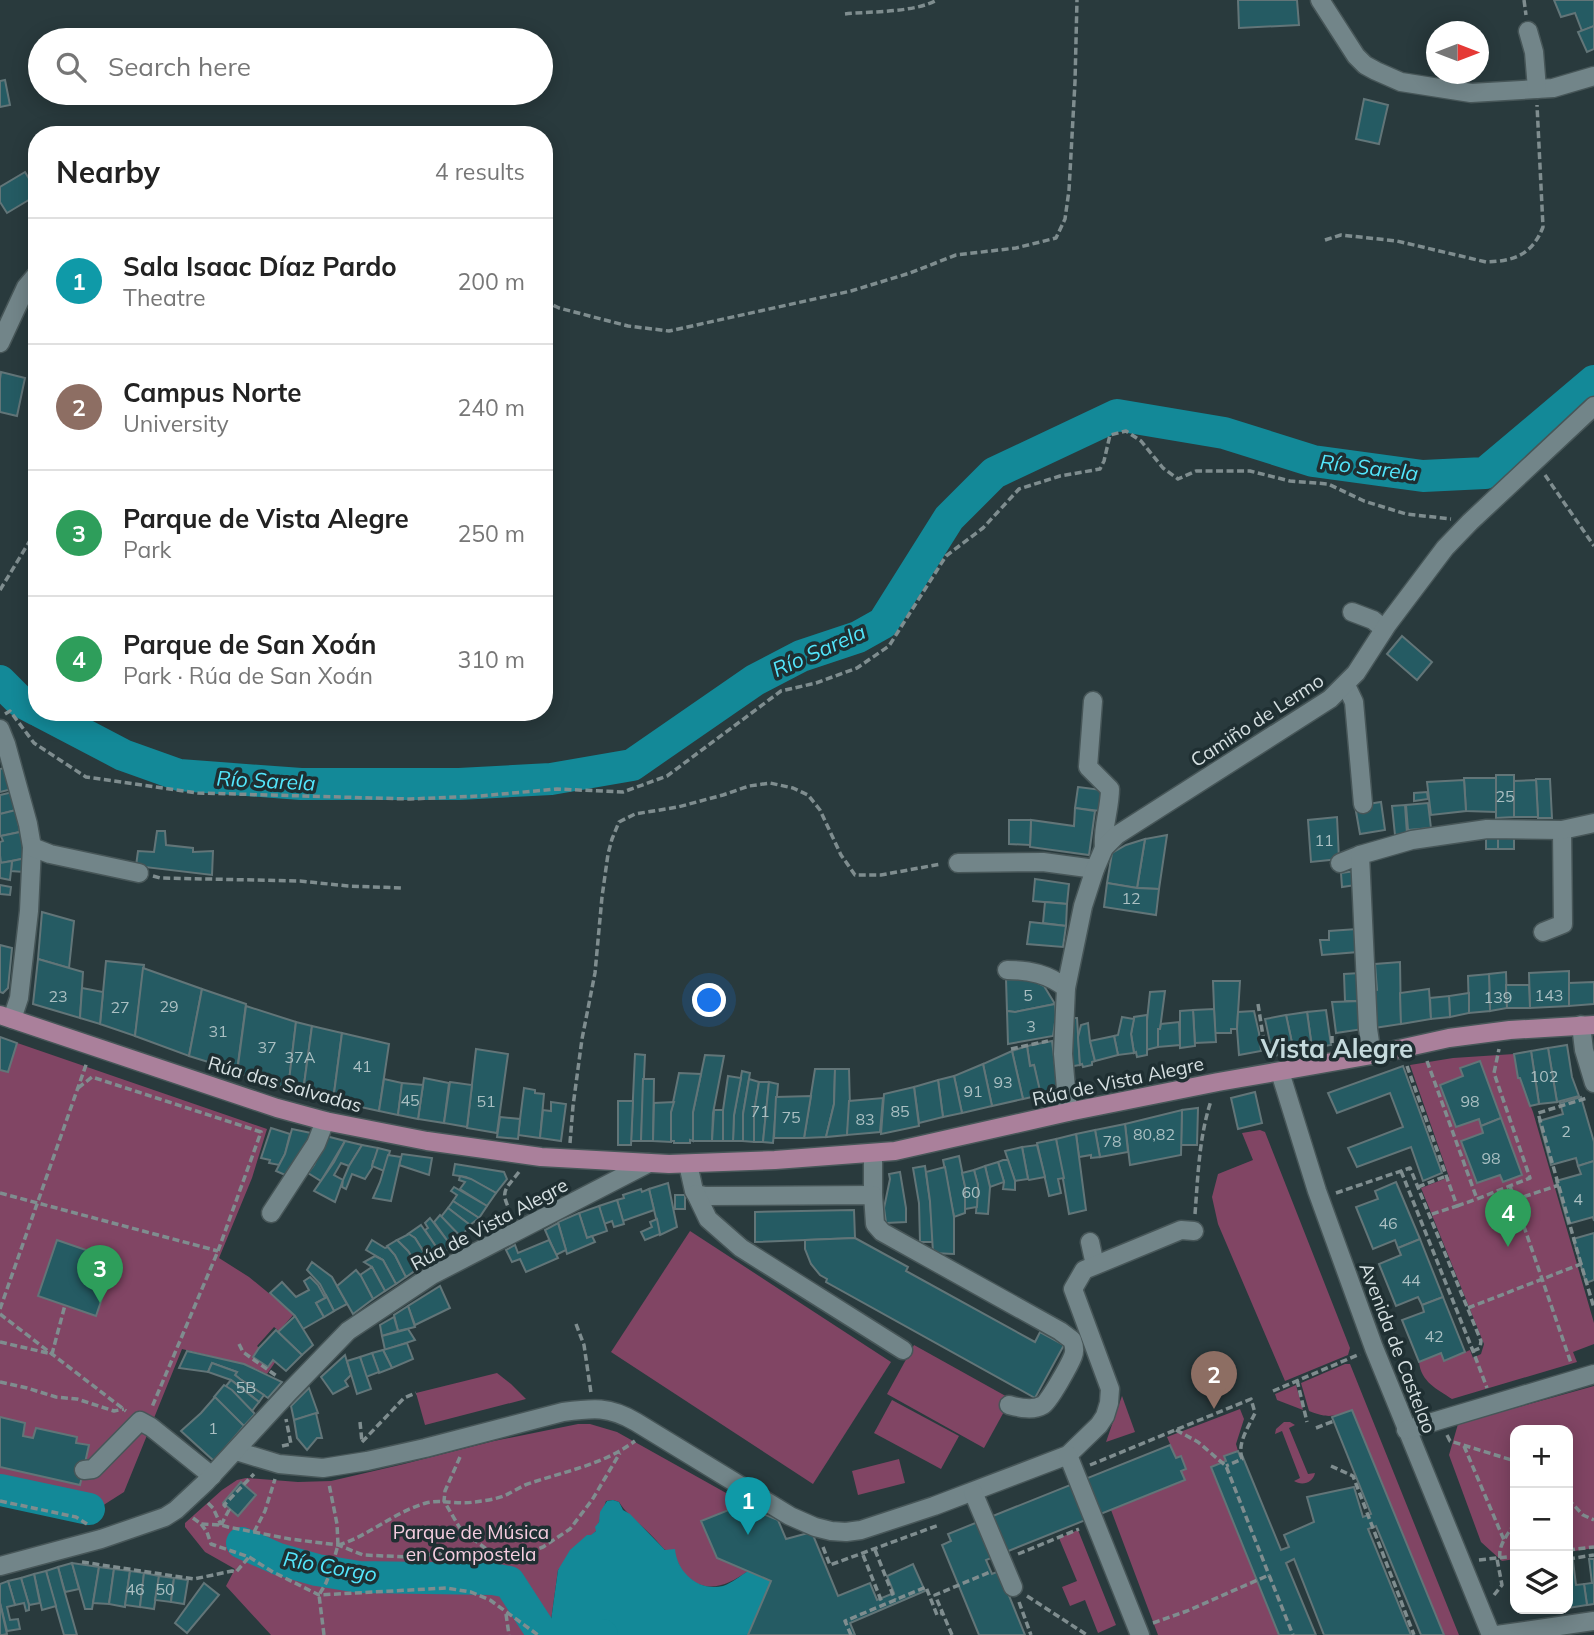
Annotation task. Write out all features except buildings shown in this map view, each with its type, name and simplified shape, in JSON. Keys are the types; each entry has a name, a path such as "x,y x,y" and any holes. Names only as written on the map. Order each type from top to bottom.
{"main road":[{"name":"Rúa das Salvadas","path":"6,1017 277,1108 325,1121 427,1141 567,1159"},
{"name":"Rúa de Vista Alegre","path":"567,1159 688,1164 873,1154 927,1145 1068,1112 1449,1038 1510,1030 1587,1025"}],"street":[{"path":"1320,0 1356,56 1365,65 1387,77 1411,84 1471,93 1542,89 1594,76"},
{"path":"1528,31 1542,89"},
{"path":"0,343 28,285"},
{"name":"Camiño de Lermo","path":"1068,1112 1063,1054 1066,988 1083,906 1104,848 1117,835 1330,699 1346,685 1445,548 1594,406"},
{"path":"1352,612 1373,620 1384,629"},
{"path":"1346,685 1354,702 1363,804"},
{"path":"1093,701 1088,767 1110,789 1103,826 1104,848"},
{"path":"0,729 10,757 32,847 28,923 19,998 6,1017"},
{"path":"1340,863 1412,839 1487,829 1562,830 1594,823"},
{"path":"1543,932 1563,924 1562,830"},
{"path":"32,847 139,873"},
{"path":"1360,855 1368,1033 1372,1055"},
{"path":"958,863 1043,862 1095,869"},
{"path":"1007,970 1036,972 1066,988"},
{"path":"1587,1025 1584,1050 1594,1083"},
{"name":"Avenida de Castelao","path":"1280,1072 1317,1191 1378,1359 1490,1635"},
{"path":"271,1213 316,1144 325,1121"},
{"path":"873,1154 875,1224 882,1232 1072,1339 1073,1356 1048,1400 1042,1406 1032,1408 1020,1409 1009,1405"},
{"name":"Rúa de Vista Alegre","path":"0,1566 97,1540 152,1522 176,1510 212,1476 348,1331 432,1275 649,1163"},
{"path":"688,1164 694,1191 708,1219 741,1248 903,1350"},
{"path":"696,1194 873,1195"},
{"path":"242,1444 260,1467 323,1468 425,1448 563,1412 610,1410 626,1416 790,1516 831,1531 861,1530 973,1492 1068,1455 1099,1425 1109,1403 1110,1389 1073,1289 1084,1269 1181,1230 1194,1231"},
{"path":"1090,1242 1095,1265"},
{"path":"1406,1430 1594,1374"},
{"path":"84,1470 93,1469 140,1421 150,1427 176,1453 212,1476"},
{"path":"1068,1455 1145,1630"},
{"path":"973,1492 1013,1587"},
{"path":"1497,1635 1594,1621"}],"path":[{"path":"845,14 907,8 937,0"},
{"path":"553,305 628,326 669,331 851,291 957,255 1016,248 1056,238 1065,219 1069,190 1077,0"},
{"path":"1325,240 1341,235 1397,241 1486,262 1508,260 1525,253 1543,227 1537,108 1542,89"},
{"path":"0,717 10,711 34,743 86,777 198,793 410,799 557,789 623,792 667,776 781,691 816,683 857,668 889,646 946,556 983,528 1019,489 1060,476 1100,470 1110,435 1126,430 1141,441 1163,468 1178,479 1196,471 1250,471 1290,481 1328,484 1364,501 1406,514 1470,522"},
{"path":"1545,474 1594,546"},
{"path":"0,590 28,544"},
{"path":"567,1159 582,1039 595,972 608,854 619,822 635,814 678,807 749,786 770,783 793,788 808,795 820,810 841,855 855,875 881,875 958,863"},
{"path":"139,873 160,878 287,880 402,888"},
{"path":"1258,1004 1266,1055"},
{"path":"1011,1049 1064,1038"},
{"path":"1429,1215 1530,1178 1494,1073 1499,1047"},
{"path":"1426,1057 1477,1199"},
{"path":"1405,1060 1457,1206"},
{"path":"0,1309 87,1062"},
{"path":"0,1314 140,1421 154,1406 218,1251 261,1132 92,1077 78,1088"},
{"path":"1194,1231 1200,1154 1205,1120 1212,1099"},
{"path":"1581,1100 1538,1113 1594,1308"},
{"path":"1334,1193 1410,1168 1481,1341 1480,1348 1473,1351"},
{"path":"1401,1171 1489,1393"},
{"path":"510,1212 503,1197 519,1172"},
{"path":"1418,1186 1446,1176"},
{"path":"1514,1200 1559,1185"},
{"path":"1510,1186 1573,1368"},
{"path":"0,1193 218,1251"},
{"path":"1415,1207 1425,1203"},
{"path":"1438,1263 1448,1260"},
{"path":"1468,1308 1581,1264"},
{"path":"1451,1294 1460,1290"},
{"path":"52,1354 65,1305"},
{"path":"1461,1320 1471,1316"},
{"path":"576,1324 584,1345 594,1409"},
{"path":"0,1342 52,1354"},
{"path":"239,1344 243,1352 286,1382"},
{"path":"1273,1391 1349,1359"},
{"path":"1297,1380 1307,1422"},
{"path":"0,1382 56,1397 77,1399 114,1411 124,1409"},
{"path":"362,1442 404,1398 416,1393"},
{"path":"1085,1467 1251,1399 1255,1413 1241,1443 1242,1459 1226,1466"},
{"path":"1316,1428 1334,1421"},
{"path":"360,1422 363,1451"},
{"path":"286,1445 291,1444 287,1424"},
{"path":"1176,1430 1198,1442 1226,1466 1293,1635"},
{"path":"338,1545 355,1540 426,1503 472,1503 503,1496 523,1486 602,1461 620,1453 638,1440"},
{"path":"1451,1441 1510,1460"},
{"path":"1464,1446 1504,1540"},
{"path":"464,1448 445,1491 444,1501 461,1530 489,1551"},
{"path":"201,1524 338,1545 363,1555 408,1557 489,1551 518,1556 543,1547 570,1529 592,1500 620,1453"},
{"path":"1331,1466 1353,1476 1415,1635"},
{"path":"221,1525 229,1510 224,1505 260,1467"},
{"path":"254,1532 265,1511 276,1477"},
{"path":"324,1635 319,1595 327,1583 338,1545 328,1479"},
{"path":"0,1501 76,1517 89,1525"},
{"path":"205,1501 213,1508 221,1525"},
{"path":"1573,1504 1583,1515 1594,1520"},
{"path":"190,1515 201,1524 211,1544 249,1557 319,1595 446,1588 471,1592 491,1600 538,1635"},
{"path":"830,1565 946,1522"},
{"path":"952,1635 935,1595 1082,1528"},
{"path":"1493,1596 1502,1585 1499,1552 1510,1531"},
{"path":"1573,1549 1594,1547"},
{"path":"875,1549 895,1600"},
{"path":"863,1554 883,1605"},
{"path":"1573,1558 1594,1555"},
{"path":"74,1561 194,1579 236,1572 249,1557"},
{"path":"1478,1560 1510,1557"},
{"path":"1145,1630 1269,1575"},
{"path":"851,1635 845,1620 926,1587 937,1615 943,1613"},
{"path":"1013,1587 1031,1635"},
{"path":"1013,1587 1087,1635"},
{"path":"506,1612 509,1635"}],"green space":[{"path":"0,1037 267,1129 252,1178 219,1258 249,1277 294,1314 279,1331 274,1327 257,1346 276,1361 267,1374 244,1364 182,1349 124,1492 102,1506 0,1483"},
{"path":"1514,1054 1518,1078 1533,1112 1594,1323 1594,1344 1573,1352 1577,1362 1452,1399 1426,1380 1419,1362 1441,1353 1445,1361 1470,1350 1473,1358 1481,1354 1484,1344 1421,1188 1449,1177 1410,1065 1453,1058"},
{"path":"1260,1130 1265,1132 1350,1348 1348,1355 1285,1381 1218,1224 1212,1197 1218,1174 1253,1160 1242,1133"},
{"path":"690,1231 891,1362 813,1484 611,1352"},
{"path":"914,1345 1011,1399 984,1448 887,1394"},
{"path":"1350,1364 1459,1635 1444,1635 1352,1411 1331,1416 1309,1411 1301,1383"},
{"path":"497,1373 526,1399 425,1425 416,1393"},
{"path":"1296,1385 1303,1410 1277,1400 1275,1394"},
{"path":"1594,1386 1594,1548 1573,1551 1573,1425 1510,1425 1510,1560 1502,1561 1481,1542 1449,1455 1458,1424"},
{"path":"1122,1396 1135,1432 1106,1442"},
{"path":"892,1400 959,1436 941,1469 874,1433"},
{"path":"1240,1409 1244,1419 1236,1444 1238,1451 1225,1456 1226,1461 1211,1468 1279,1635 1158,1635 1111,1510 1185,1480 1181,1471 1186,1469 1181,1456 1176,1458 1167,1437"},
{"path":"1284,1422 1295,1425 1289,1428 1308,1474 1315,1473 1307,1483 1294,1481 1300,1478 1282,1431 1275,1434 1276,1429"},
{"name":"Parque de Música en Compostela","path":"590,1424 617,1432 744,1503 734,1508 748,1571 724,1584 699,1585 684,1573 675,1557 619,1502 613,1500 606,1501 596,1531 558,1570 549,1635 271,1635 226,1586 235,1569 205,1552 185,1527 185,1523 237,1480 331,1481 494,1441"},
{"path":"899,1459 905,1483 858,1495 852,1471"},
{"path":"1078,1530 1116,1625 1098,1633 1085,1600 1070,1606 1062,1587 1077,1581 1059,1538"}],"water":[{"path":"607,1501 619,1502 623,1510 665,1550 675,1549 684,1572 697,1583 723,1586 748,1571 771,1581 748,1635 549,1635 558,1570 570,1550 596,1531 600,1512"}],"waterway":[{"name":"Río Sarela","path":"58,721 123,755 179,775 301,784 459,784 551,779 632,765 755,680 801,656 858,637 883,623 949,518 994,473 1117,415 1224,433 1313,461 1423,476 1485,473 1594,381"},
{"name":"Río Sarela","path":"0,681 28,705"},
{"name":"Río Corgo","path":"0,1490 89,1509"},
{"name":"Río Corgo","path":"242,1543 278,1559 317,1570 359,1577 493,1579 509,1582 542,1633 602,1635"}],"place":[{"name":"Parque de San Xoán","path":"1508,1247"},
{"name":"Parque de Vista Alegre","path":"100,1303"},
{"name":"Campus Norte","path":"1214,1409"},
{"name":"Sala Isaac Díaz Pardo","path":"748,1535"}],"district":[{"name":"Vista Alegre","path":"1337,1049"}]}
